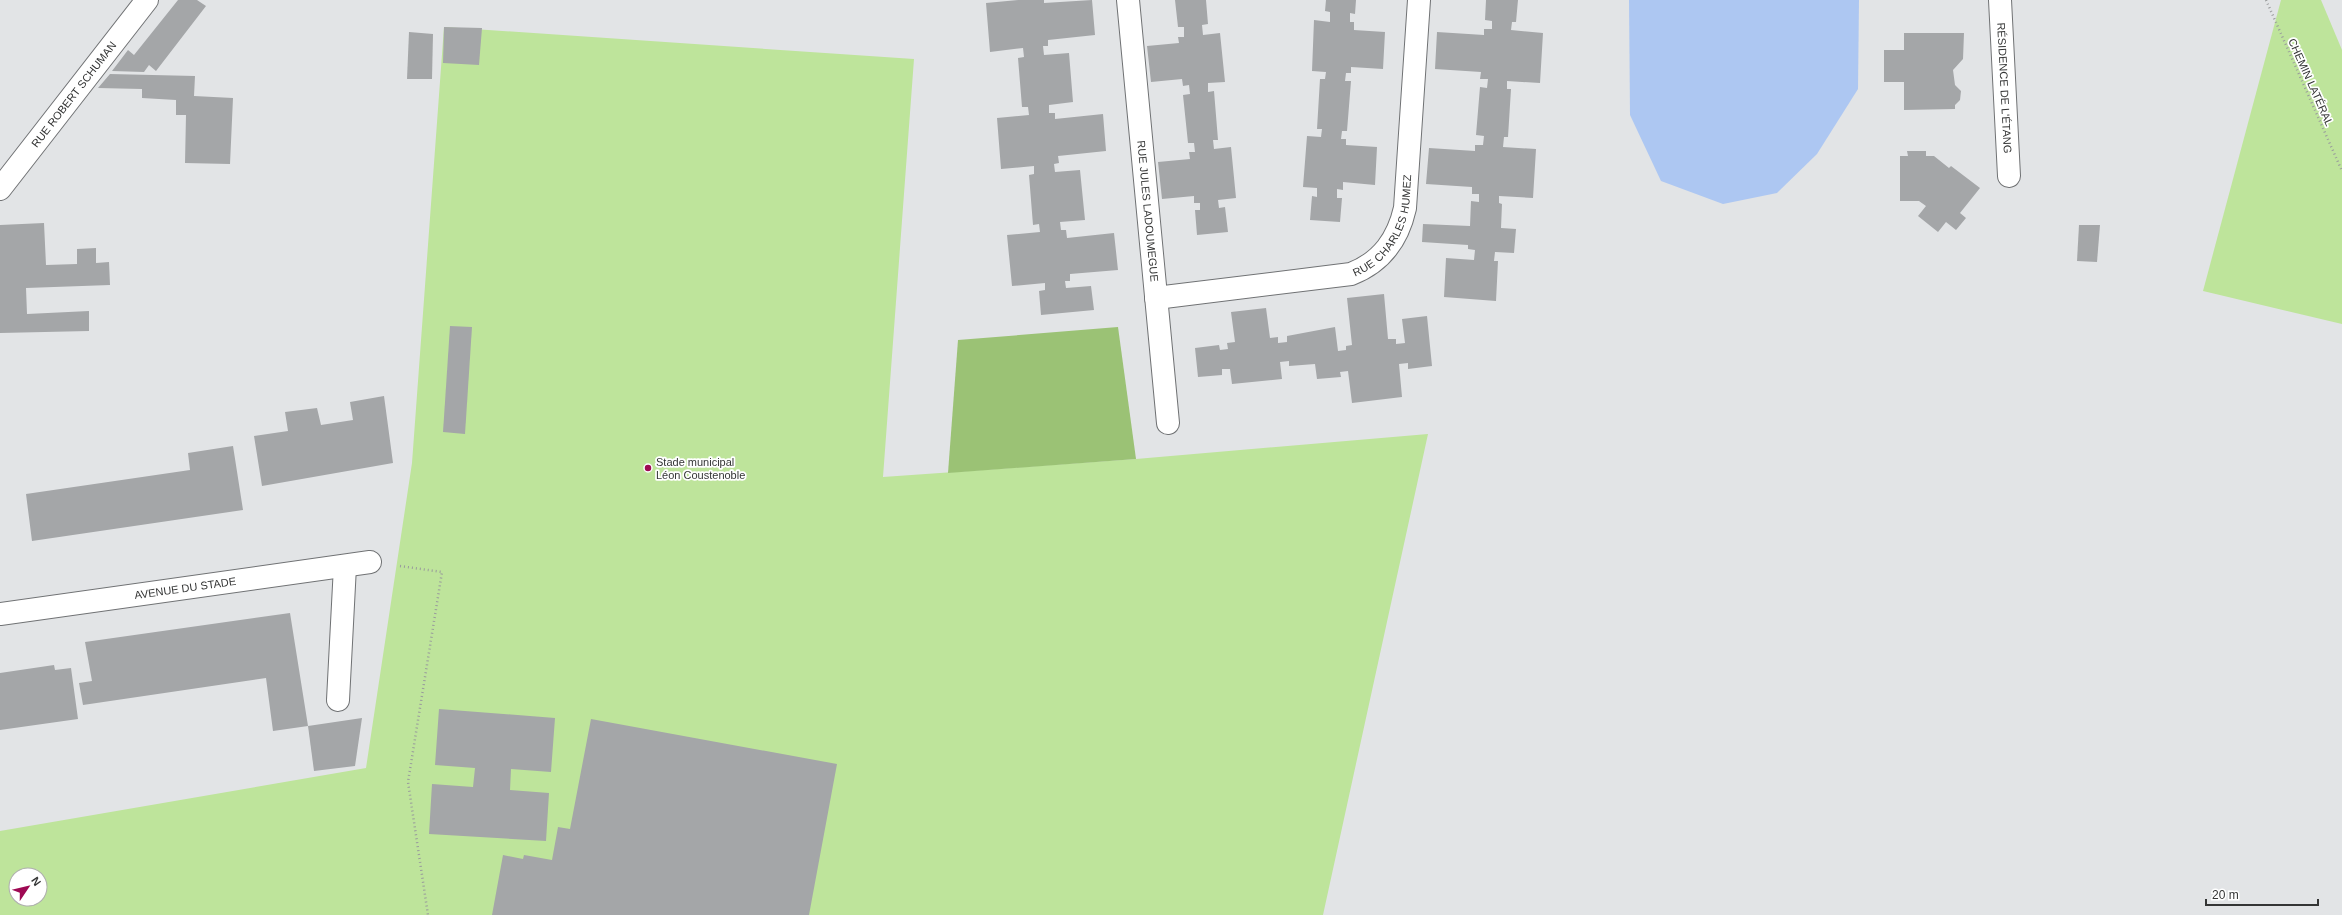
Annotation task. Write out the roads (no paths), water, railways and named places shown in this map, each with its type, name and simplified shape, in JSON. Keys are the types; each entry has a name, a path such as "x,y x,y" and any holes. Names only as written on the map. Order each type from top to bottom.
{"street":[{"name":"RUE ROBERT SCHUMAN","path":"0,189 147,0"},
{"name":"RUE JULES LADOUMEGUE","path":"1128,0 1168,423"},
{"name":"RUE CHARLES HUMEZ","path":"1156,298 1351,274 1365,268 1380,257 1392,243 1401,225 1405,208 1419,0"},
{"name":"RÉSIDENCE DE L'ÉTANG","path":"2000,0 2009,176"},
{"name":"AVENUE DU STADE","path":"0,614 370,562"},
{"path":"338,700 346,566"}],"water":[{"path":"1629,0 1859,0 1858,89 1817,154 1777,193 1723,204 1661,181 1630,115"}],"place":[{"name":"Stade municipal Léon Coustenoble","path":"648,468"}]}
